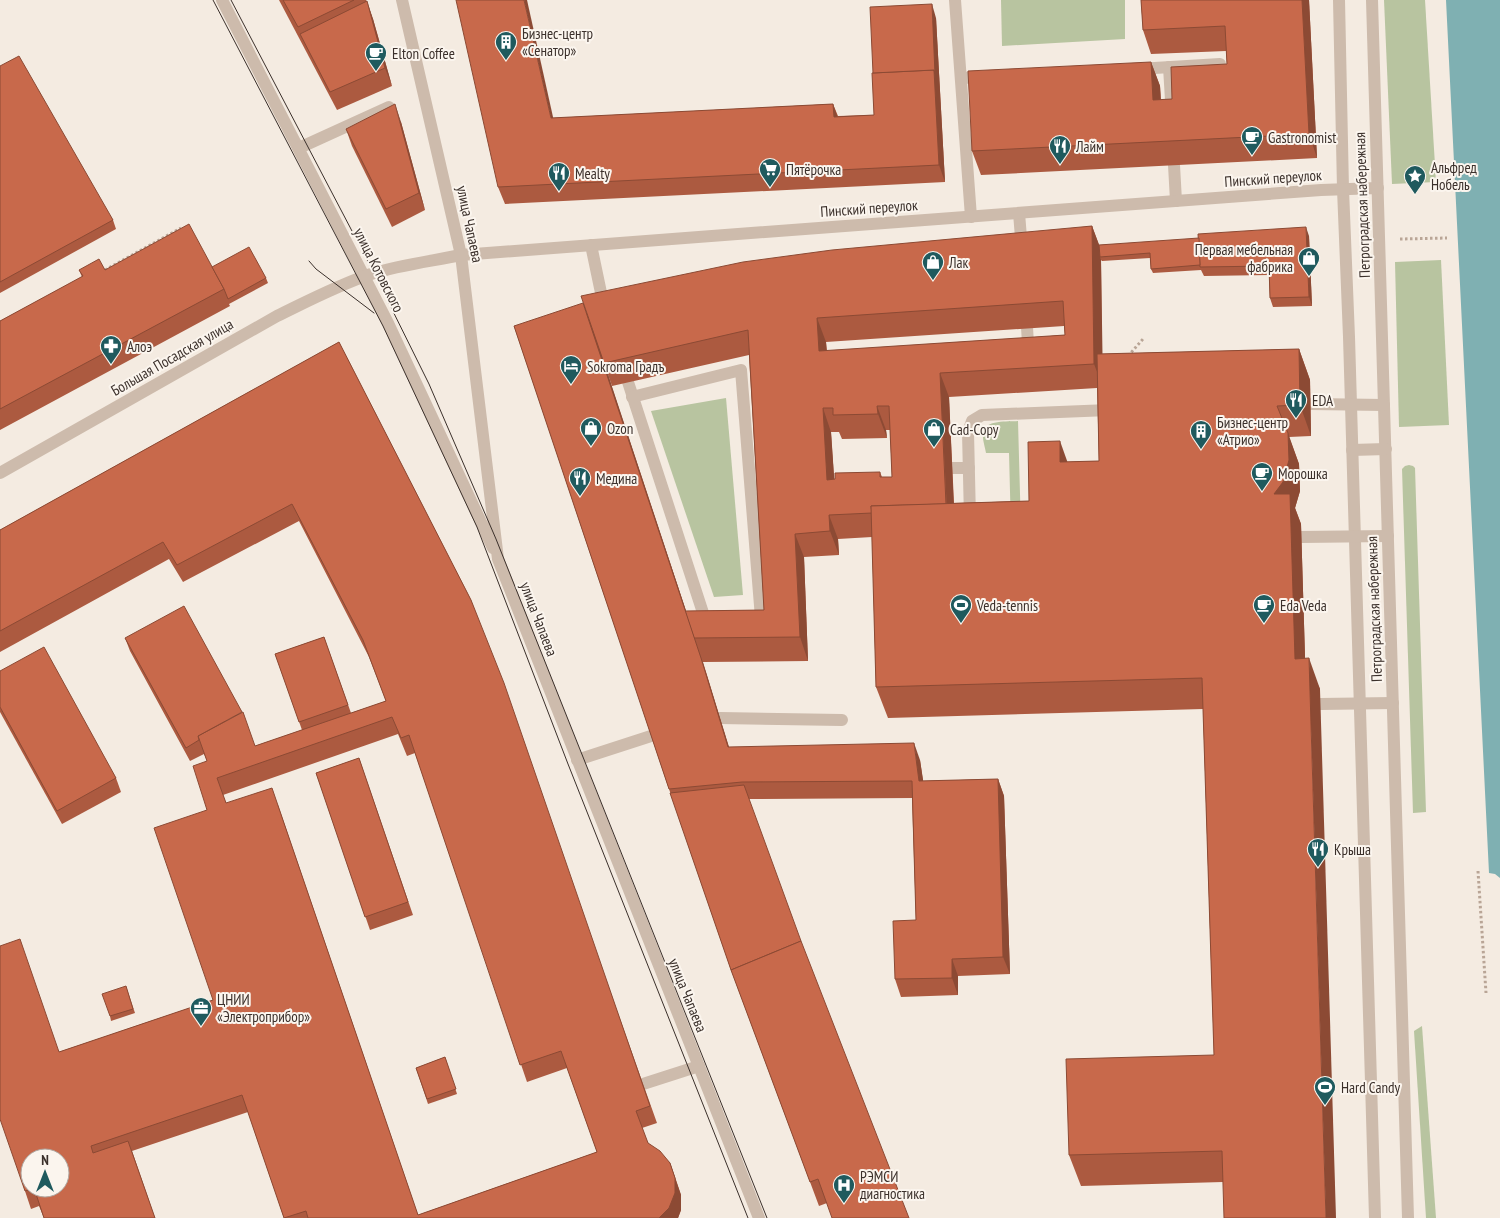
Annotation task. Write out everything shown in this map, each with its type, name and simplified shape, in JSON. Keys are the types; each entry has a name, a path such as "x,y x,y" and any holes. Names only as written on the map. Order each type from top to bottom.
{"street":[{"name":"улица Котовского","path":"222,0 365,276 498,559"},
{"name":"улица Чапаева","path":"402,0 461,255 498,559 759,1218"},
{"path":"954,0 971,216"},
{"name":"Петроградская набережная","path":"1339,0 1343,189 1375,1218"},
{"name":"Петроградская набережная","path":"1372,0 1408,1218"},
{"path":"1130,69 1220,64"},
{"path":"1169,67 1172,124"},
{"path":"961,78 1000,76"},
{"path":"299,148 389,108"},
{"path":"1174,165 1176,201"},
{"name":"Пинский переулок","path":"365,276 461,255 1176,201 1378,188"},
{"path":"1019,213 1022,257"},
{"path":"591,246 606,316"},
{"name":"Большая Посадская улица","path":"0,473 277,316 339,286 365,276"},
{"path":"1009,346 1028,344 1028,327"},
{"path":"632,397 745,369 761,618 742,618"},
{"path":"628,382 705,619 724,619"},
{"path":"1311,404 1384,405"},
{"path":"970,526 968,432 972,421 982,415 1109,410"},
{"path":"1352,450 1386,449"},
{"path":"952,468 969,468"},
{"path":"1301,537 1388,536"},
{"path":"1320,704 1393,703"},
{"path":"720,718 842,720"},
{"path":"577,760 651,736"},
{"path":"643,1084 699,1066"}],"path":[{"path":"103,270 181,228"},
{"path":"1394,239 1447,238"},
{"path":"1124,360 1143,339"},
{"path":"1478,871 1486,993"}],"green space":[{"path":"1001,0 1125,0 1125,39 1002,46"},
{"path":"1384,0 1425,0 1436,182 1392,184"},
{"path":"1441,260 1449,425 1399,427 1395,262"},
{"path":"726,398 743,595 714,597 651,411"},
{"path":"1018,421 1021,530 1011,530 1009,453 986,453 983,433 988,425 992,423"},
{"path":"1409,465 1415,468 1426,812 1413,813 1402,469"},
{"path":"1422,1026 1436,1218 1426,1218 1414,1031"}],"water":[{"path":"1446,0 1500,0 1500,878 1495,874 1489,873"}],"building":[{"path":"283,0 354,0 298,27"},
{"name":"Бизнес-центр «Сенатор»","path":"456,0 524,0 551,118 833,104 834,117 874,115 872,73 934,70 939,165 498,187"},
{"path":"1141,0 1302,0 1309,134 972,151 968,71 1151,62 1153,100 1172,99 1171,67 1227,64 1225,26 1143,30"},
{"path":"367,1 385,68 330,92 300,34"},
{"path":"932,4 935,74 934,70 873,73 870,7"},
{"path":"19,56 113,220 0,282 0,66"},
{"path":"395,104 419,193 386,209 346,129"},
{"path":"189,224 224,289 0,409 0,321 83,276 79,270 99,259 105,270"},
{"path":"1092,226 1094,364 940,373 946,504 871,506 872,513 829,515 830,531 795,534 800,637 694,638 685,611 764,610 748,330 604,363 581,296 743,262 832,250","holes":["1063,301 1065,335 819,351 817,318","877,406 889,406 892,477 880,477 880,472 835,473 835,479 827,480 823,408 833,408 833,415 878,414"]},
{"path":"1306,227 1309,297 1270,298 1269,266 1200,267 1198,234"},
{"path":"1199,238 1200,265 1151,269 1150,253 1100,257 1099,245"},
{"path":"249,247 266,278 228,299 212,267"},
{"path":"583,303 701,658 728,747 914,743 919,781 998,779 1003,957 952,959 952,978 895,979 893,921 916,920 912,781 742,782 669,789 514,326"},
{"path":"339,342 471,600 504,683 650,1106 636,1111 648,1143 660,1151 670,1163 675,1178 675,1193 669,1208 659,1218 308,1218 306,1211 284,1218 242,1095 91,1146 93,1153 128,1141 155,1218 44,1218 37,1198 70,1198 70,1148 20,1148 20,1177 0,1119 0,946 20,939 59,1052 213,1000 154,828 207,810 193,766 207,761 198,736 243,712 255,746 386,701 363,640 292,504 177,565 163,542 0,631 0,530","holes":["392,717 401,738 409,735 520,1065 561,1051 597,1152 418,1215 272,788 226,803 217,778"]},
{"path":"1299,349 1300,405 1277,406 1288,433 1289,460 1283,482 1274,494 1290,494 1295,659 1309,658 1326,1218 1224,1218 1222,1151 1069,1155 1066,1059 1214,1055 1202,678 876,687 871,506 1029,501 1028,442 1060,441 1060,462 1099,461 1097,354"},
{"path":"184,606 242,712 198,736 199,740 186,748 125,638"},
{"path":"324,637 348,705 299,722 275,654"},
{"path":"44,647 116,778 57,811 0,707 0,671"},
{"path":"359,758 408,902 365,917 316,773"},
{"path":"744,785 801,941 731,970 670,793"},
{"path":"801,941 909,1218 832,1218 818,1179 810,1182 731,970"},
{"path":"126,986 133,1009 110,1016 102,994"},
{"path":"445,1057 456,1089 427,1099 416,1068"}],"tram line":[{"path":"213,0 383,326 477,527 568,764 748,1218"},
{"path":"231,0 374,273 429,384 496,539 767,1218"},
{"path":"309,261 316,269 374,313"}],"place":[{"name":"Бизнес-центр «Сенатор»","path":"506,61"},
{"name":"Elton Coffee","path":"376,72"},
{"name":"Gastronomist","path":"1252,156"},
{"name":"Лайм","path":"1060,165"},
{"name":"Пятёрочка","path":"770,188"},
{"name":"Mealty","path":"559,192"},
{"name":"Альфред Нобель","path":"1415,195"},
{"name":"Первая мебельная фабрика","path":"1309,277"},
{"name":"Лак","path":"933,281"},
{"name":"Алоэ","path":"111,365"},
{"name":"Sokroma Градъ","path":"571,385"},
{"name":"EDA","path":"1296,419"},
{"name":"Ozon","path":"591,447"},
{"name":"Cad-Copy","path":"934,448"},
{"name":"Бизнес-центр «Атрио»","path":"1201,450"},
{"name":"Морошка","path":"1262,492"},
{"name":"Медина","path":"580,497"},
{"name":"Veda-tennis","path":"961,624"},
{"name":"Eda Veda","path":"1264,624"},
{"name":"Крыша","path":"1318,868"},
{"name":"ЦНИИ «Электроприбор»","path":"201,1027"},
{"name":"Hard Candy","path":"1325,1106"},
{"name":"РЭМСИ диагностика","path":"844,1204"}]}
